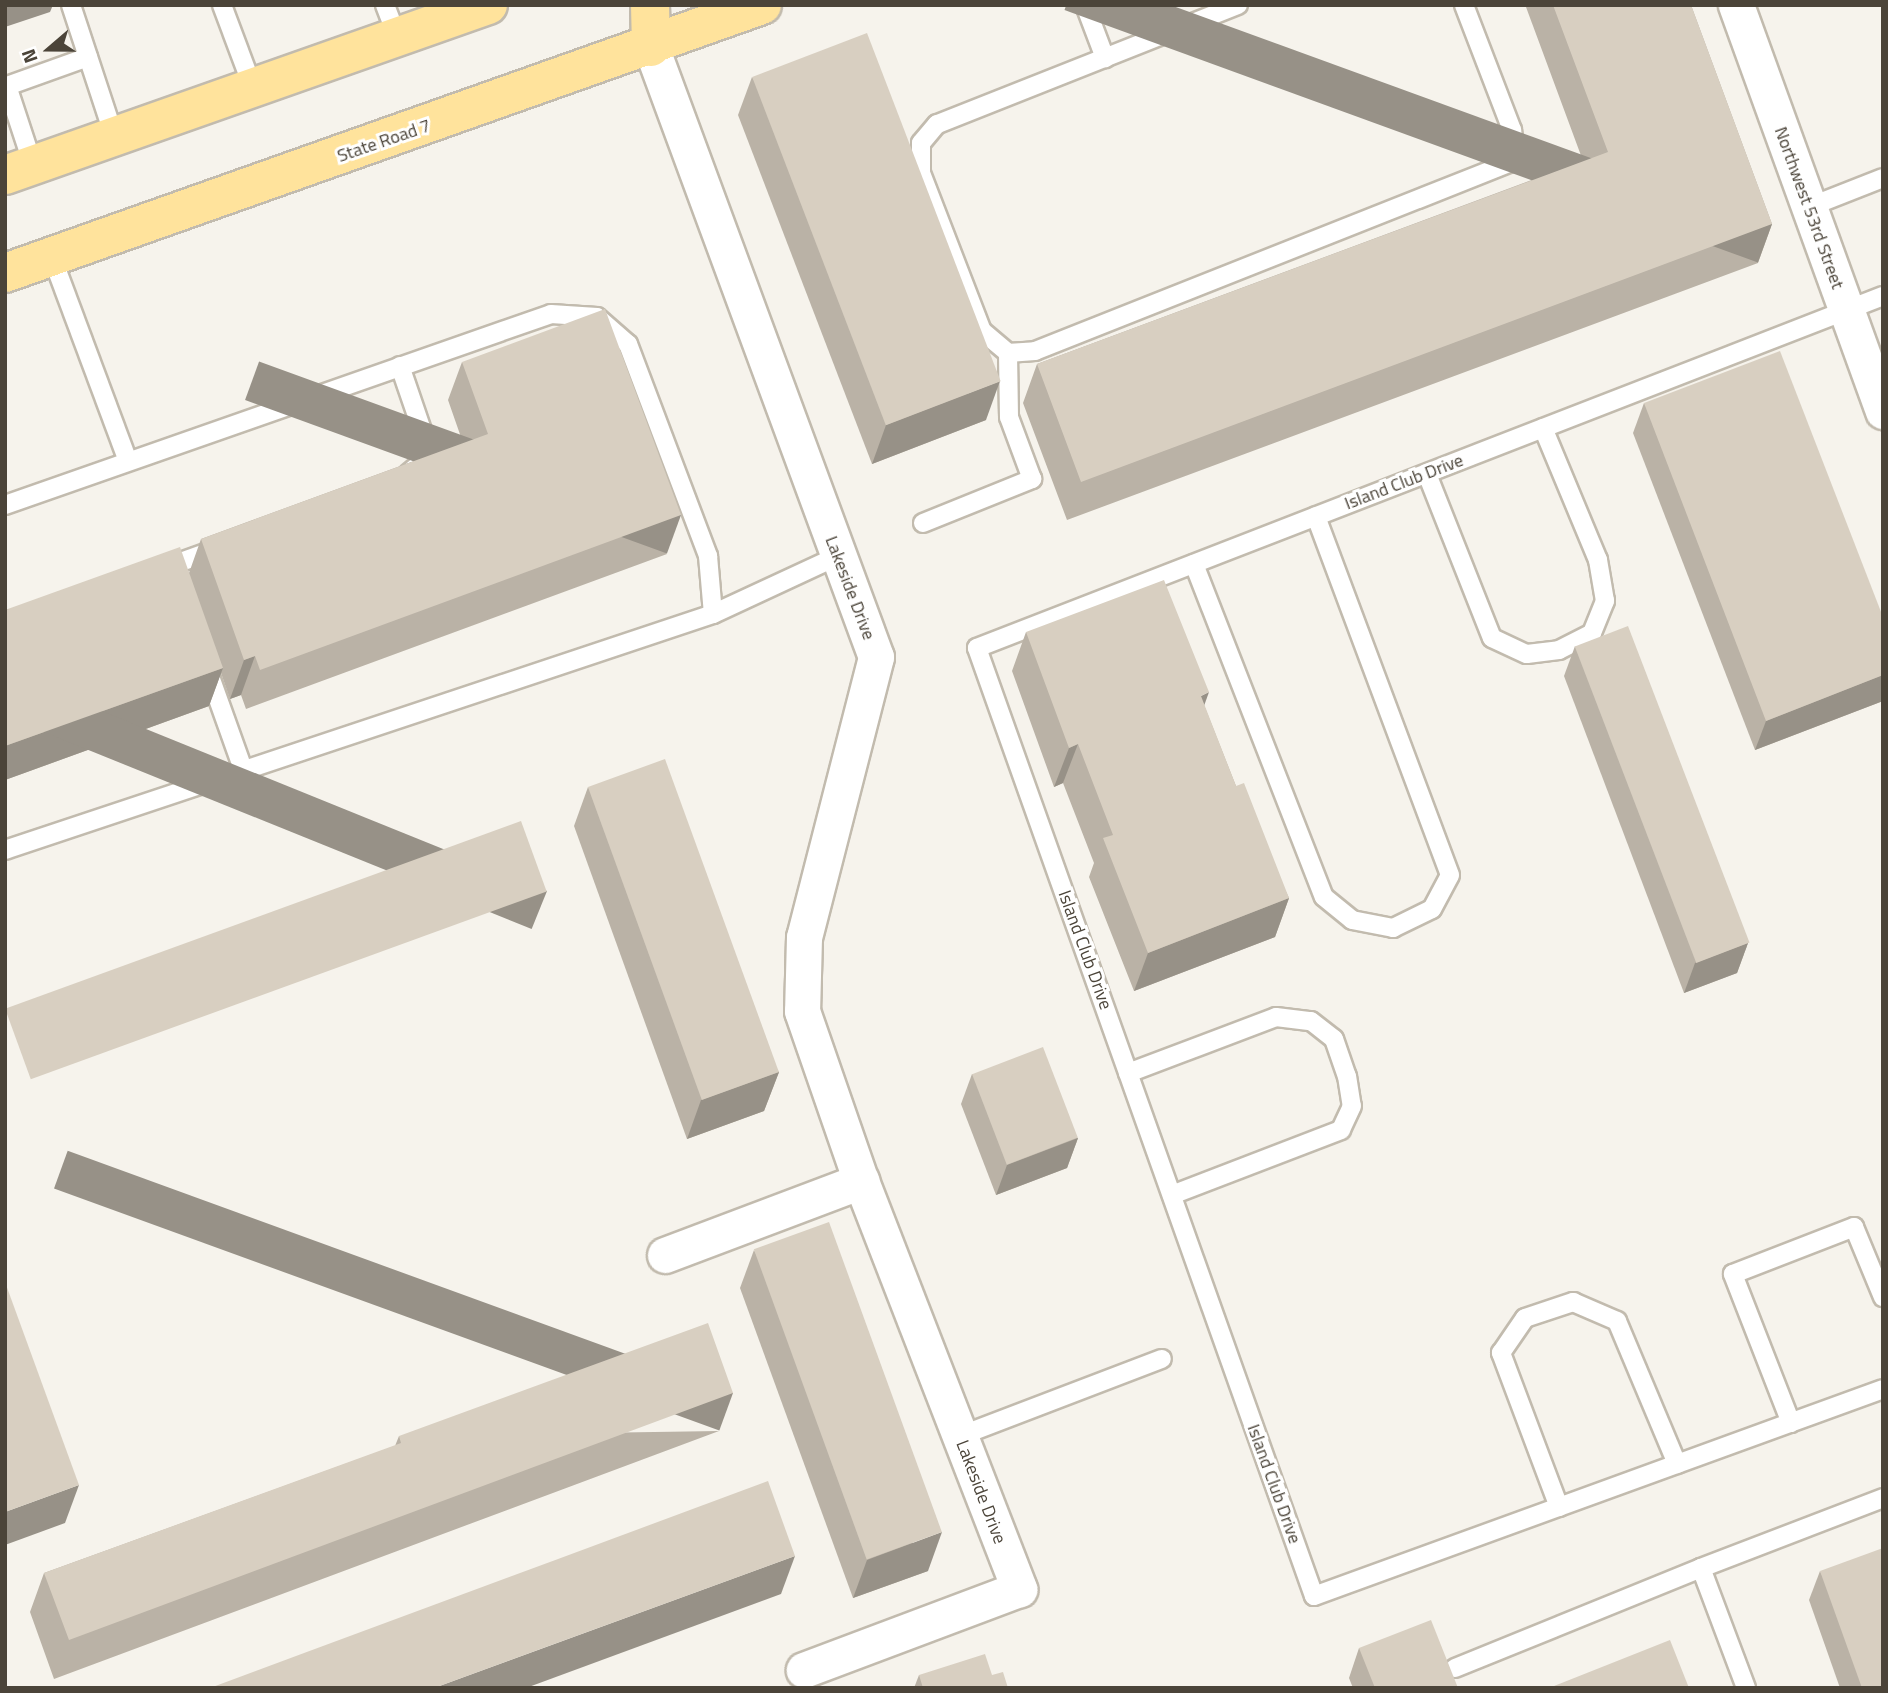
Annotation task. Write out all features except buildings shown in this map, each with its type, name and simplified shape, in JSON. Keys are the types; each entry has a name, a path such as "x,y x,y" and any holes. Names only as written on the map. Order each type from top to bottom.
{"main road":[{"path":"19,170 253,88 391,21 488,5"},
{"path":"650,5 651,47"},
{"name":"State Road 7","path":"5,273 651,47 762,5"}],"street":[{"name":"Northwest 53rd Street","path":"1736,5 1883,411"},
{"name":"Lakeside Drive","path":"651,47 876,657 804,937 802,1010 861,1181 1019,1589 804,1670"},
{"path":"666,1255 861,1181"}],"lane":[{"path":"71,5 114,136"},
{"path":"222,5 253,88"},
{"path":"1086,5 1105,58"},
{"path":"1238,5 937,124 921,143 921,173 982,331 1008,353 1035,351 1508,163 1514,151 1512,130 1464,5"},
{"path":"19,170 7,86 88,57"},
{"path":"1809,208 1883,178"},
{"path":"52,257 127,459"},
{"name":"Island Club Drive","path":"1883,296 978,649 1314,1596 1883,1390"},
{"path":"5,505 127,459 551,314 597,317 628,344 708,556 713,614"},
{"path":"923,523 1032,479 1009,417 1008,353"},
{"path":"395,484 421,463 425,439 400,366"},
{"path":"1427,474 1492,638 1527,654 1559,650 1592,633 1605,601 1598,560 1544,428"},
{"path":"1194,564 1324,897 1352,920 1393,928 1432,909 1450,875 1316,516"},
{"path":"146,575 174,572 237,542"},
{"path":"5,850 713,614 838,556"},
{"path":"203,656 244,772"},
{"path":"1128,1073 1276,1017 1311,1021 1334,1039 1347,1076 1352,1106 1341,1130 1172,1195"},
{"path":"1791,1423 1733,1274 1854,1227 1883,1297"},
{"path":"1559,1507 1501,1353 1525,1318 1573,1302 1617,1321 1677,1464"},
{"path":"960,1436 1162,1359"},
{"path":"1455,1668 1701,1568 1883,1498"},
{"path":"1701,1568 1746,1688"}]}
